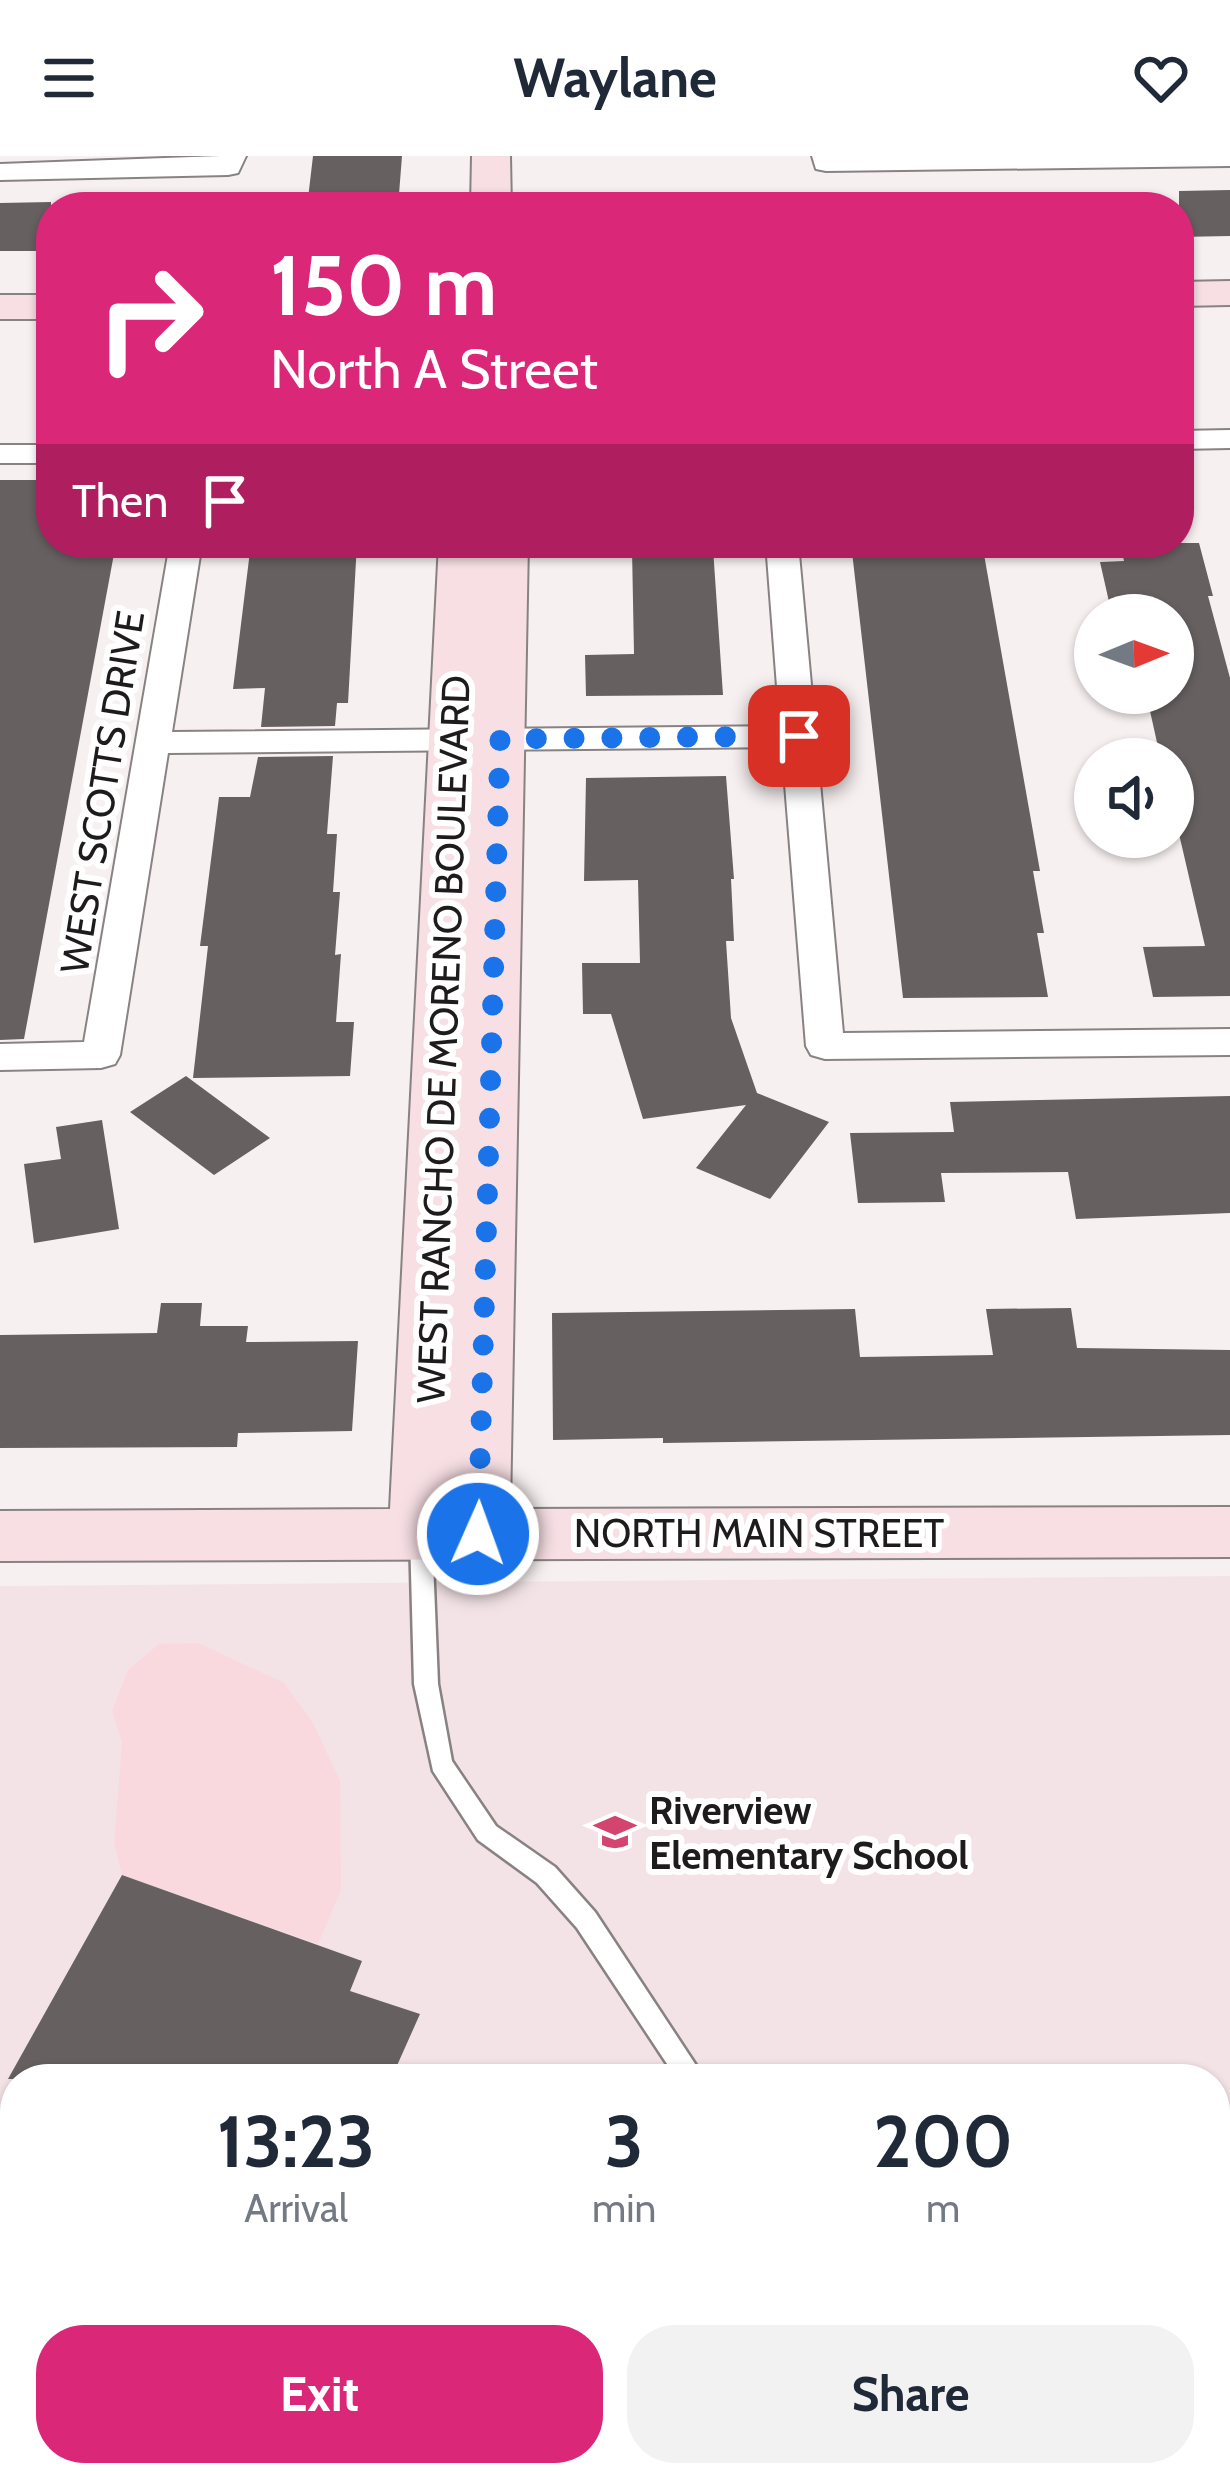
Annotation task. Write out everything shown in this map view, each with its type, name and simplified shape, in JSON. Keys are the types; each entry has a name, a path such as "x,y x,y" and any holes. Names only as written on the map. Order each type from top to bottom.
{"street":[{"path":"491,156 491,192"},
{"path":"825,159 1230,158"},
{"path":"0,172 231,161"},
{"path":"1194,294 1230,293"},
{"path":"0,308 36,307"},
{"path":"1194,440 1230,439"},
{"path":"0,454 36,454"},
{"name":"WEST SCOTTS DRIVE","path":"0,1058 101,1055 184,558"},
{"name":"WEST RANCHO DE MORENO BOULEVARD","path":"463,558 478,740"},
{"name":"WEST RANCHO DE MORENO BOULEVARD","path":"450,1534 478,740 503,558"},
{"path":"783,558 825,1046 1230,1042"},
{"path":"153,742 799,736"},
{"name":"NORTH MAIN STREET","path":"0,1536 1230,1532"}],"lane":[{"path":"450,1534 426,1684 440,1764 487,1833 546,1875 586,1920 682,2064"}],"shaded area":[{"name":"Riverview Elementary School","path":"1230,1576 1230,2064 0,2064 0,1586"},
{"path":"198,1643 284,1683 313,1723 340,1781 341,1890 318,1944 122,1875 114,1843 122,1742 112,1711 128,1670 159,1644"}],"building":[{"path":"313,156 402,156 399,192 309,192"},
{"path":"1230,190 1230,236 1194,237 1194,192 1179,191"},
{"path":"36,202 36,251 0,251 0,203"},
{"path":"0,480 36,480 36,558 113,558 24,1039 0,1040"},
{"path":"1194,543 1199,543 1230,678 1230,996 1153,997 1143,947 1205,946 1185,858 1194,858 1194,738 1156,738 1151,714 1194,714 1194,594 1107,594 1100,562 1194,558"},
{"path":"249,558 356,558 348,703 337,703 335,726 261,727 265,688 233,689"},
{"path":"632,558 714,558 723,695 586,696 585,655 634,654"},
{"path":"853,558 985,558 1040,871 1033,871 1048,997 903,998"},
{"path":"333,756 327,834 337,834 333,892 340,892 336,1022 354,1022 350,1076 193,1078 208,946 200,946 219,797 250,797 258,757"},
{"path":"726,776 734,879 734,941 726,941 731,1018 757,1093 829,1122 770,1199 696,1168 746,1105 643,1119 611,1014 583,1014 582,963 640,963 638,880 584,881 586,778"},
{"path":"186,1076 270,1138 214,1175 130,1112"},
{"path":"1230,1096 1230,1213 1076,1219 1068,1172 941,1173 945,1202 858,1203 850,1133 954,1132 950,1102"},
{"path":"102,1120 119,1229 34,1243 24,1164 61,1159 56,1127"},
{"path":"161,1303 202,1303 200,1326 248,1326 246,1342 358,1341 352,1431 238,1433 237,1447 0,1448 0,1335 157,1333"},
{"path":"1071,1308 1077,1348 1230,1350 1230,1435 663,1443 663,1438 553,1440 552,1313 855,1309 860,1357 993,1355 986,1309"},
{"path":"122,1875 362,1961 350,1991 420,2014 398,2064 16,2064"}],"place":[{"name":"Riverview Elementary School","path":"615,1832"}],"route":[{"path":"478,1534 500,739 799,736"}]}
